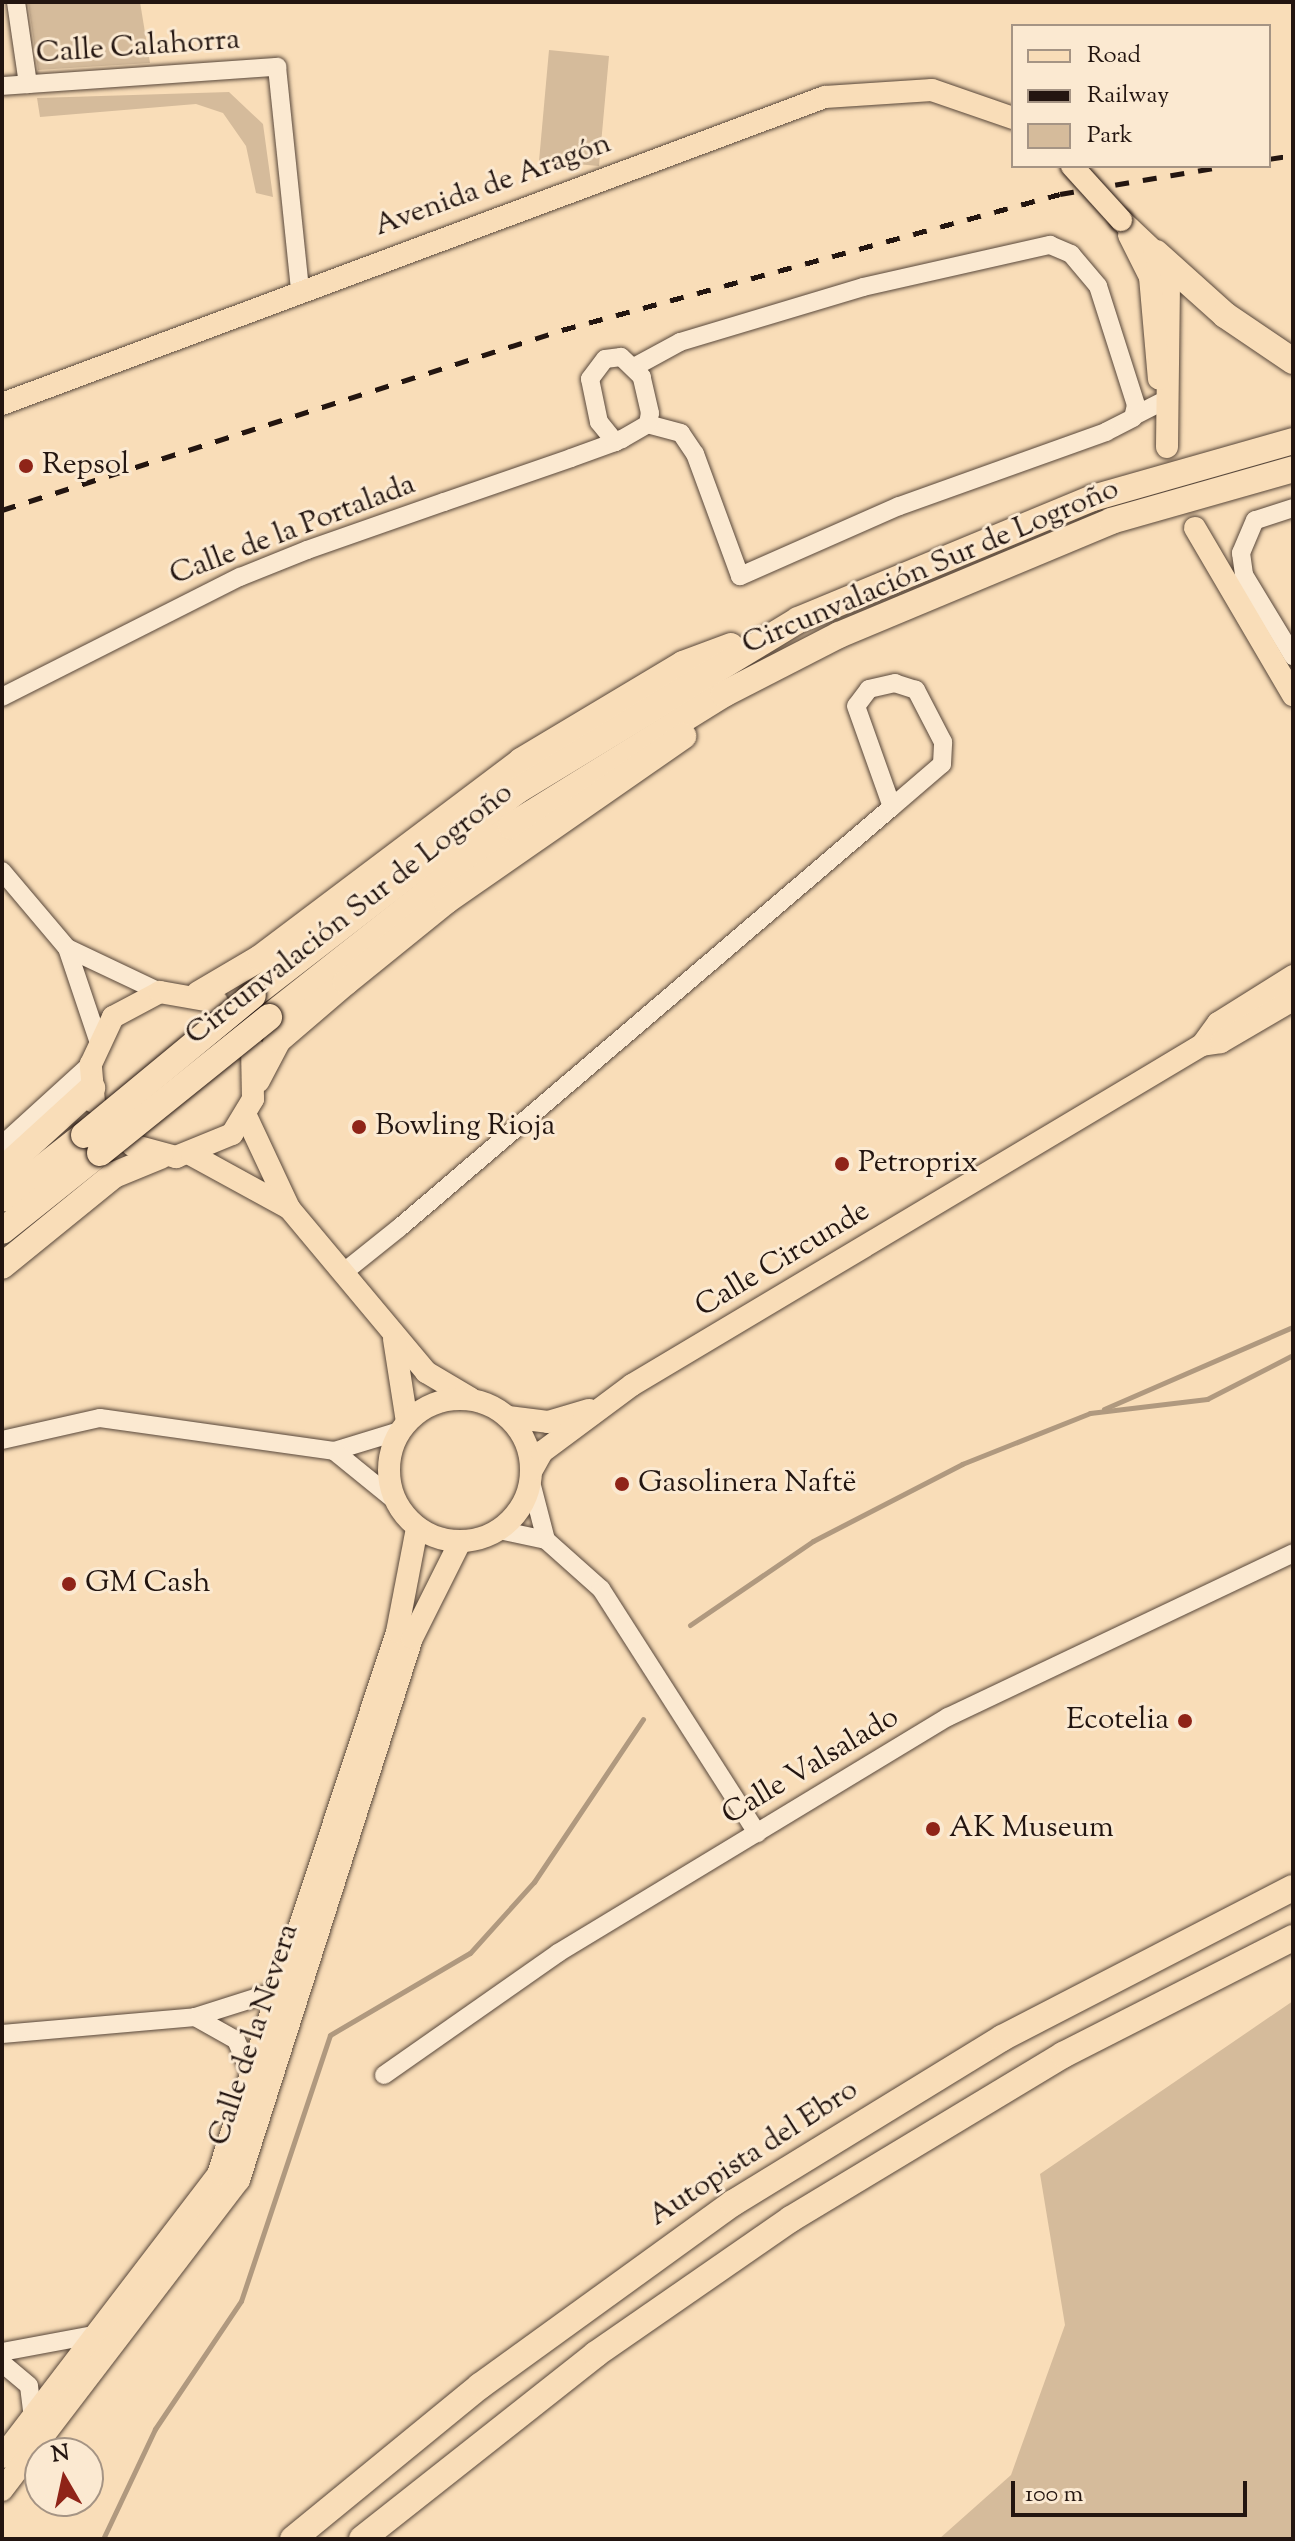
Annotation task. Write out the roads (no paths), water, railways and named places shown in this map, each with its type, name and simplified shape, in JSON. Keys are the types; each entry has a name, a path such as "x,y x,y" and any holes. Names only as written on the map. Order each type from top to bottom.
{"highway":[{"path":"1156,253 1225,315 1293,361"},
{"name":"Circunvalación Sur de Logroño","path":"2,1231 253,995 517,791 798,620 1093,498 1293,441"},
{"name":"Circunvalación Sur de Logroño","path":"2,1199 92,1144 269,1017 458,864 594,771 724,694 902,611 1111,521 1293,469"},
{"path":"257,1080 278,1040 446,901 677,739 902,611"},
{"path":"208,998 589,716 683,664 798,620"},
{"path":"2,1170 92,1085"},
{"path":"2,1266 114,1175 160,1156"},
{"name":"Autopista del Ebro","path":"293,2539 505,2366 759,2186 1002,2038 1293,1888"},
{"path":"362,2539 532,2401 791,2219 1049,2063 1293,1938"}],"main road":[{"name":"Avenida de Aragón","path":"2,404 300,289 825,97 932,90 1011,117"},
{"path":"1074,168 1156,253 1169,283 1174,327 1167,447 1160,403 1150,277 1121,220"},
{"path":"1195,528 1293,695"},
{"name":"Calle Circunde","path":"1202,1045 1218,1023 1293,976"},
{"path":"92,1085 98,1040 123,1009 160,992 208,998"},
{"name":"Calle Circunde","path":"532,1476 542,1452 602,1406 1202,1045 1221,1042 1293,1000"},
{"path":"132,1145 160,1156 192,1155 213,1147 246,1116 257,1080 252,1047"},
{"path":"246,1116 289,1208 426,1372 508,1417 521,1432 532,1476 499,1530 460,1542 417,1528 397,1502 388,1464 403,1427 430,1405 471,1399"},
{"path":"192,1155 289,1208"},
{"path":"391,1330 403,1427"},
{"name":"Calle Circunde","path":"508,1417 548,1422 602,1406"},
{"name":"Calle de la Nevera","path":"2,2457 200,2204 254,2083 280,1990 397,1632 417,1528"},
{"name":"Calle de la Nevera","path":"2,2490 239,2180 412,1638 460,1542"}],"street":[{"path":"16,2 28,84"},
{"name":"Calle Calahorra","path":"2,86 277,67 300,289"},
{"path":"615,442 599,422 590,379 605,359 636,366 680,342 863,287 1050,245 1071,254 1098,286 1120,338 1134,416"},
{"path":"636,366 649,395 648,424 681,433 695,454 740,576 1160,403"},
{"name":"Calle de la Portalada","path":"2,697 253,572 615,442 648,424"},
{"path":"1293,508 1255,520 1241,553 1244,575 1293,656"},
{"path":"344,1272 892,807 942,764 943,742 916,690 895,683 869,689 856,706 892,807"},
{"path":"2,871 67,948 98,1040"},
{"path":"67,948 160,992"},
{"path":"2,1145 92,1085"},
{"path":"2,1440 100,1418 334,1451 403,1427"},
{"path":"334,1451 397,1502"},
{"path":"532,1476 546,1540 628,1624 757,1833"},
{"path":"499,1530 546,1540"},
{"name":"Calle Valsalado","path":"384,2075 558,1953 948,1717 1293,1553"},
{"path":"2,2034 195,2017 280,1990"},
{"path":"195,2017 236,2040 254,2083"},
{"path":"2,2352 98,2334"},
{"path":"2,2363 29,2386 33,2418"}],"waterway":[{"path":"1104,1409 1293,1327"},
{"path":"690,1625 813,1541 962,1464 1090,1413 1207,1399 1293,1355"},
{"path":"103,2539 155,2429 241,2301 330,2035 470,1953 534,1882 643,1719"}],"railway":[{"path":"1271,159 1293,155"},
{"path":"2,510 562,330 1060,194 1214,168"}],"place":[{"name":"Repsol","path":"26,466"},
{"name":"Bowling Rioja","path":"359,1127"},
{"name":"Petroprix","path":"842,1164"},
{"name":"Gasolinera Naftë","path":"622,1484"},
{"name":"GM Cash","path":"69,1584"},
{"name":"Ecotelia","path":"1185,1721"},
{"name":"AK Museum","path":"933,1829"}]}
